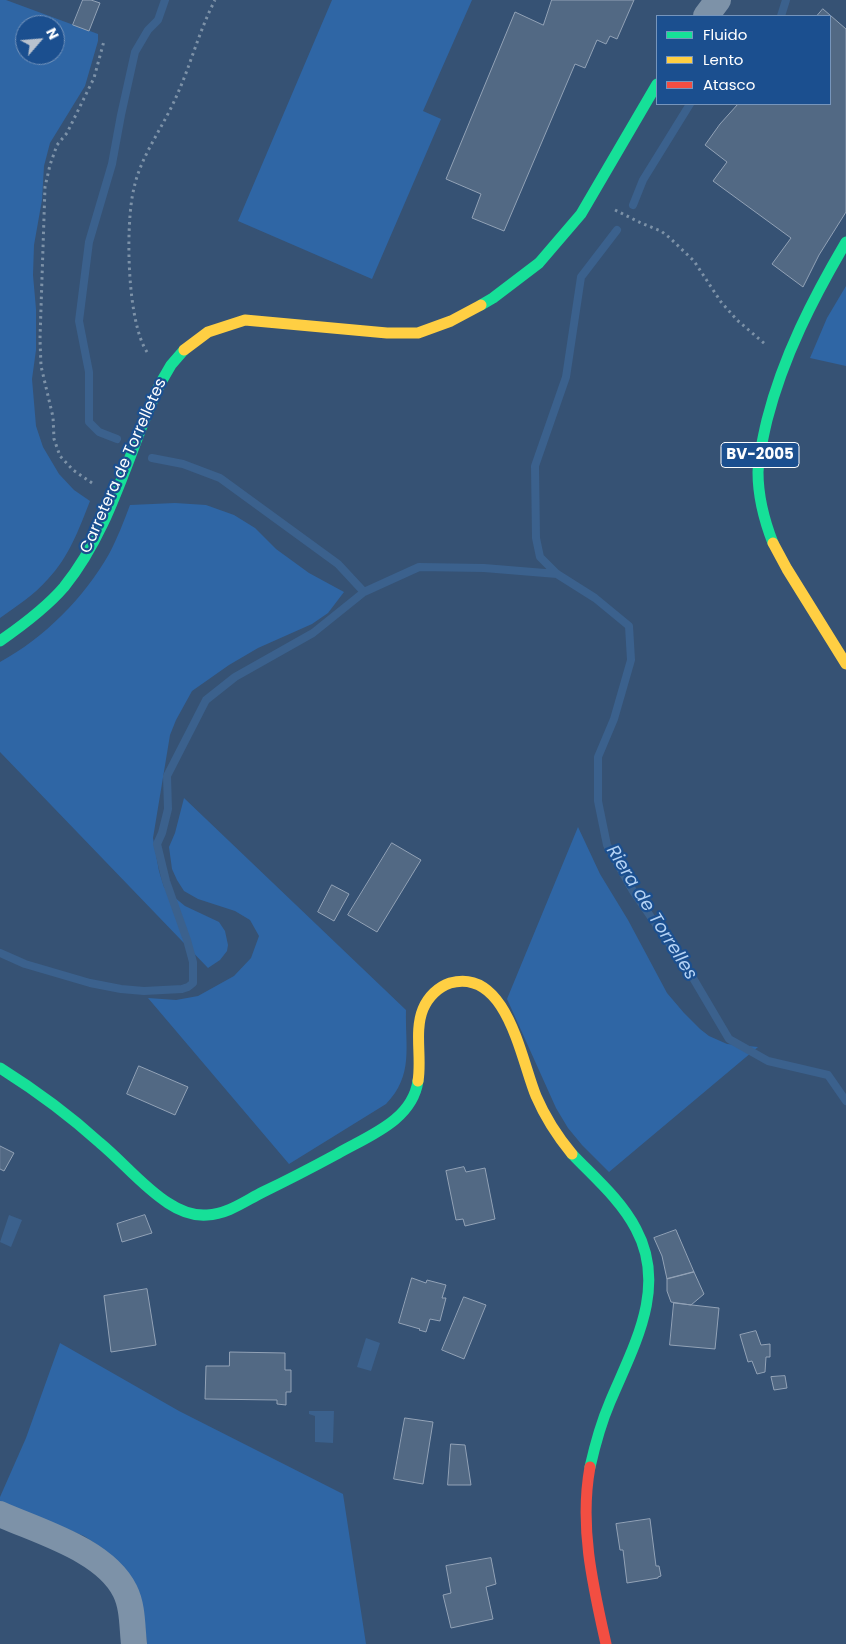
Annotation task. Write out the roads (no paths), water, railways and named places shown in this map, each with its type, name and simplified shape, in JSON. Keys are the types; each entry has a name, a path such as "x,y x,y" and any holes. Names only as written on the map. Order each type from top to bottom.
{"street":[{"path":"707,15 718,0"},
{"name":"Carretera de Torrelletes","path":"0,640 21,627 48,605 71,578 92,543 114,496 164,375 182,352 203,335 223,326 245,320 387,333 418,333 451,320 493,298 539,263 580,214 656,86"},
{"name":"BV-2005","path":"846,242 832,264 785,364 766,426 759,460 758,480 760,501 766,524 776,548 846,664"},
{"path":"0,1068 49,1100 95,1138 163,1200 177,1209 191,1214 214,1215 227,1211 299,1174 371,1134 400,1115 412,1102 417,1090 420,1024 423,1008 430,994 444,984 460,981 475,984 488,990 497,1000 507,1019 536,1095 555,1132 570,1152 627,1212 648,1257 651,1276 646,1315 601,1426 587,1487 584,1515 589,1560 606,1644"},
{"path":"0,1514 78,1548 104,1565 117,1578 126,1593 131,1610 134,1644"}],"waterway":[{"path":"117,439 99,432 89,422 89,372 79,321 89,242 112,164 135,52 148,30 158,20 165,0"},
{"name":"Riera de Torrelles","path":"781,15 786,0"},
{"name":"Riera de Torrelles","path":"633,205 643,180 689,105"},
{"name":"Riera de Torrelles","path":"617,230 581,277 566,377 535,466 536,538 540,557 557,574 595,598 629,626 631,660 614,719 598,757 598,801 607,845 633,891 693,978 729,1039 768,1061 828,1075 846,1101"},
{"path":"152,458 183,464 220,478 338,564 364,592 419,567 484,568 557,574"},
{"path":"0,953 25,964 90,983 121,989 144,991 182,989 193,983 193,962 166,881 157,844 168,809 167,776 206,700 235,677 313,633 364,592"}]}
